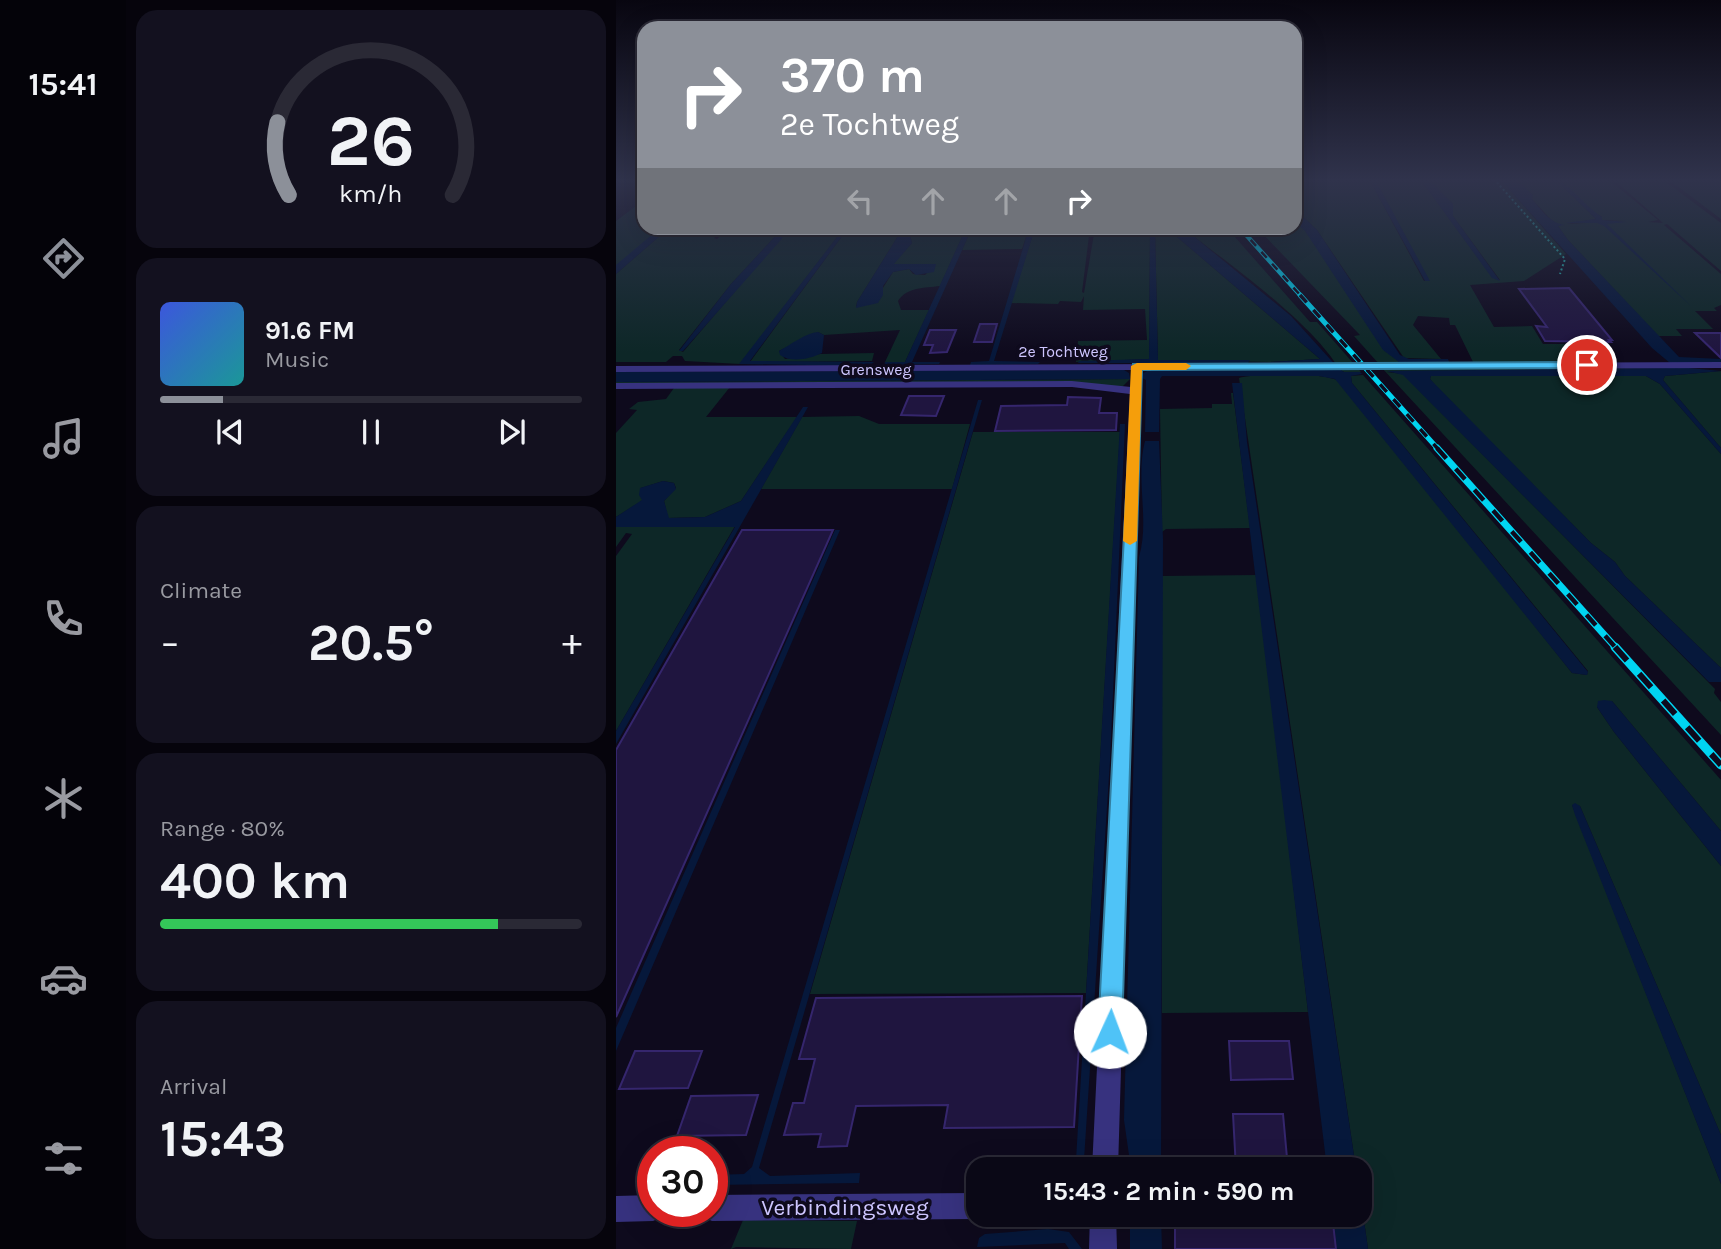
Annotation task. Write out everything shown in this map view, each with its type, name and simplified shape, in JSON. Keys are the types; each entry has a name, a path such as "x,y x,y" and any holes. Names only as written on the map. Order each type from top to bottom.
{"street":[{"name":"2e Tochtweg","path":"616,369 1721,365"},
{"path":"1105,1157 1137,366"},
{"name":"Grensweg","path":"616,386 1072,384 1136,391"},
{"name":"Verbindingsweg","path":"728,1208 966,1206"},
{"path":"616,1209 637,1208"},
{"path":"1103,1227 1103,1249"}],"path":[{"path":"1546,237 1566,259 1560,274"}],"green space":[{"path":"616,237 650,237 616,267"},
{"path":"658,237 774,237 731,284 679,350 683,352 781,237 837,237 740,364 685,361 682,356 673,356 666,362 616,362 616,274"},
{"path":"841,237 897,237 856,307 881,291 893,272 909,269 913,274 925,275 936,264 893,264 912,243 910,237 962,237 940,286 911,291 898,301 901,310 929,310 905,362 885,362 900,330 824,335 818,332 779,351 785,359 820,354 874,353 872,361 750,362"},
{"path":"968,237 1026,237 1022,249 962,250"},
{"path":"1032,237 1089,237 1084,293 1093,237 1150,237 1149,359 1076,362 1078,341 1147,340 1145,309 1083,310 1084,296 1081,302 1011,303"},
{"path":"1155,237 1178,237 1320,359 1270,362 1158,360"},
{"path":"1195,237 1235,237 1310,322 1317,322 1361,372 1344,372 1339,369 1328,353 1294,317"},
{"path":"1266,237 1310,237 1399,362 1447,362 1379,364 1354,336 1360,335"},
{"path":"1322,237 1400,237 1424,281 1429,281 1406,237 1463,237 1492,277 1500,280 1469,237 1551,237 1566,254 1524,281 1470,285 1494,327 1532,326 1543,344 1588,344 1603,362 1473,362 1455,325 1450,325 1449,318 1418,316 1413,325 1441,359 1404,358"},
{"path":"1566,237 1678,237 1721,274 1721,305 1714,308 1717,311 1695,311 1713,329 1676,329 1682,336 1658,336"},
{"path":"1682,237 1721,237 1721,271"},
{"path":"1382,368 1670,368 1387,372 1403,374 1715,689 1714,693 1721,702 1721,735"},
{"path":"1721,371 1721,448 1663,380 1665,376"},
{"path":"1291,374 1321,376 1341,382 1572,673 1587,675 1588,671 1352,383 1351,376 1363,375 1721,780 1721,831 1612,701 1597,707 1721,866 1721,1135 1580,806 1572,805 1721,1184 1721,1249 1368,1249 1365,1227 1372,1227 1372,1157 1354,1157 1239,378"},
{"path":"1431,376 1646,376 1660,384 1721,454 1721,668 1625,576 1615,562 1591,543 1440,391 1430,379"},
{"path":"1130,379 1122,387 616,384 616,382"},
{"path":"730,387 706,417 797,417 741,501 705,517 668,518 664,501 676,488 674,483 663,481 641,488 643,500 616,517 616,433 637,410 629,409 638,402 666,399 674,388"},
{"path":"1231,393 1250,528 1166,529 1162,532 1160,409 1212,408 1212,404 1232,404"},
{"path":"859,416 879,424 970,424 952,489 761,489 802,417"},
{"path":"973,432 1120,432 1086,993 810,994"},
{"path":"735,526 616,731 616,556 632,534 626,533 616,547 616,527"},
{"path":"1257,575 1308,1012 1162,1013 1162,576"},
{"path":"743,1220 857,1221 851,1249 731,1249"}],"water":[{"path":"649,237 658,237 616,274 616,265"},
{"path":"774,237 783,237 683,351 679,351 731,284"},
{"path":"837,237 841,237 750,361 874,362 869,366 739,364"},
{"path":"897,237 910,237 912,243 894,264 936,264 934,272 916,275 909,269 893,272 883,286 883,295 878,303 856,308 857,302"},
{"path":"962,237 968,237 912,362 940,362 939,364 884,365 885,362 905,362"},
{"path":"1026,237 1032,237 994,361 1040,362 970,365 971,362 989,361"},
{"path":"1150,237 1155,237 1158,360 1250,360 1248,363 1078,363 1149,359"},
{"path":"1178,237 1195,237 1291,316 1339,369 1362,374 1351,376 1352,383 1588,672 1587,675 1572,673 1335,379 1319,376 1162,376 1159,432 1145,432 1146,380 1142,378 1142,374 1147,371 1330,368 1323,362 1270,362 1320,359"},
{"path":"1309,237 1322,237 1400,355 1409,359 1448,359 1449,362 1399,362 1383,350"},
{"path":"1401,237 1406,237 1430,281 1425,281"},
{"path":"1462,237 1468,237 1500,281 1492,278"},
{"path":"1552,237 1566,237 1679,357 1721,359 1721,362 1686,363 1689,368 1721,371 1665,376 1663,380 1721,448 1721,454 1660,384 1646,376 1431,376 1430,379 1591,543 1615,562 1625,576 1721,668 1721,682 1709,682 1403,375 1387,371 1670,368 1670,363 1652,348"},
{"path":"1616,237 1621,237 1692,307"},
{"path":"818,332 824,335 822,353 801,359 780,355 779,351"},
{"path":"1124,370 1129,373 1130,379 616,382 616,372"},
{"path":"1232,383 1242,383 1247,442 1354,1157 1326,1157"},
{"path":"978,400 982,400 759,1168 770,1176 860,1173 859,1183 728,1185 728,1174 744,1174 752,1167"},
{"path":"803,407 808,407 616,744 616,731 735,527 616,527 616,517 642,500 639,495 640,488 663,481 674,483 676,489 664,501 669,518 705,517 741,501"},
{"path":"1120,424 1125,424 1110,761 1084,1157 1076,1157"},
{"path":"1145,441 1159,441 1163,539 1161,1157 1129,1157 1124,1120 1139,557 1143,529 1142,455"},
{"path":"835,530 840,530 616,1051 616,1028"},
{"path":"1598,701 1612,701 1721,831 1721,866 1614,732 1597,707"},
{"path":"1575,803 1580,806 1721,1135 1721,1184 1575,815 1572,805"},
{"path":"1130,1227 1161,1227 1162,1249 1130,1249"},
{"path":"1334,1227 1365,1227 1368,1249 1337,1249"},
{"path":"1048,1229 1069,1232 1082,1249 1069,1249 1065,1243 977,1247 979,1238 985,1234"}],"building":[{"path":"1569,288 1611,342 1545,341 1536,326 1547,327 1519,289"},
{"path":"980,324 997,324 992,342 974,342"},
{"path":"930,330 956,330 947,352 930,353 933,345 924,345"},
{"path":"1695,333 1721,333 1721,358"},
{"path":"909,396 944,396 936,416 901,415"},
{"path":"1068,397 1101,398 1099,413 1117,413 1116,430 995,431 1001,406 1067,405"},
{"path":"742,530 833,530 616,1017 616,750"},
{"path":"1082,996 1074,1127 944,1128 948,1105 856,1106 847,1146 818,1147 821,1134 784,1135 793,1103 804,1103 815,1059 799,1059 816,998"},
{"path":"1229,1041 1289,1041 1293,1079 1231,1080"},
{"path":"635,1051 702,1051 688,1088 619,1089"},
{"path":"758,1095 746,1135 677,1136 691,1096"},
{"path":"1233,1114 1283,1114 1287,1157 1235,1157"},
{"path":"1175,1227 1333,1227 1336,1249 1175,1249"}],"railway":[{"path":"1248,237 1301,296"},
{"path":"1300,295 1438,449"},
{"path":"1437,448 1617,649"},
{"path":"1615,647 1721,765"}],"slow traffic":[{"path":"1130,541 1137,366 1186,366"}],"route":[{"path":"1110,1032 1137,366 1587,365"}]}
